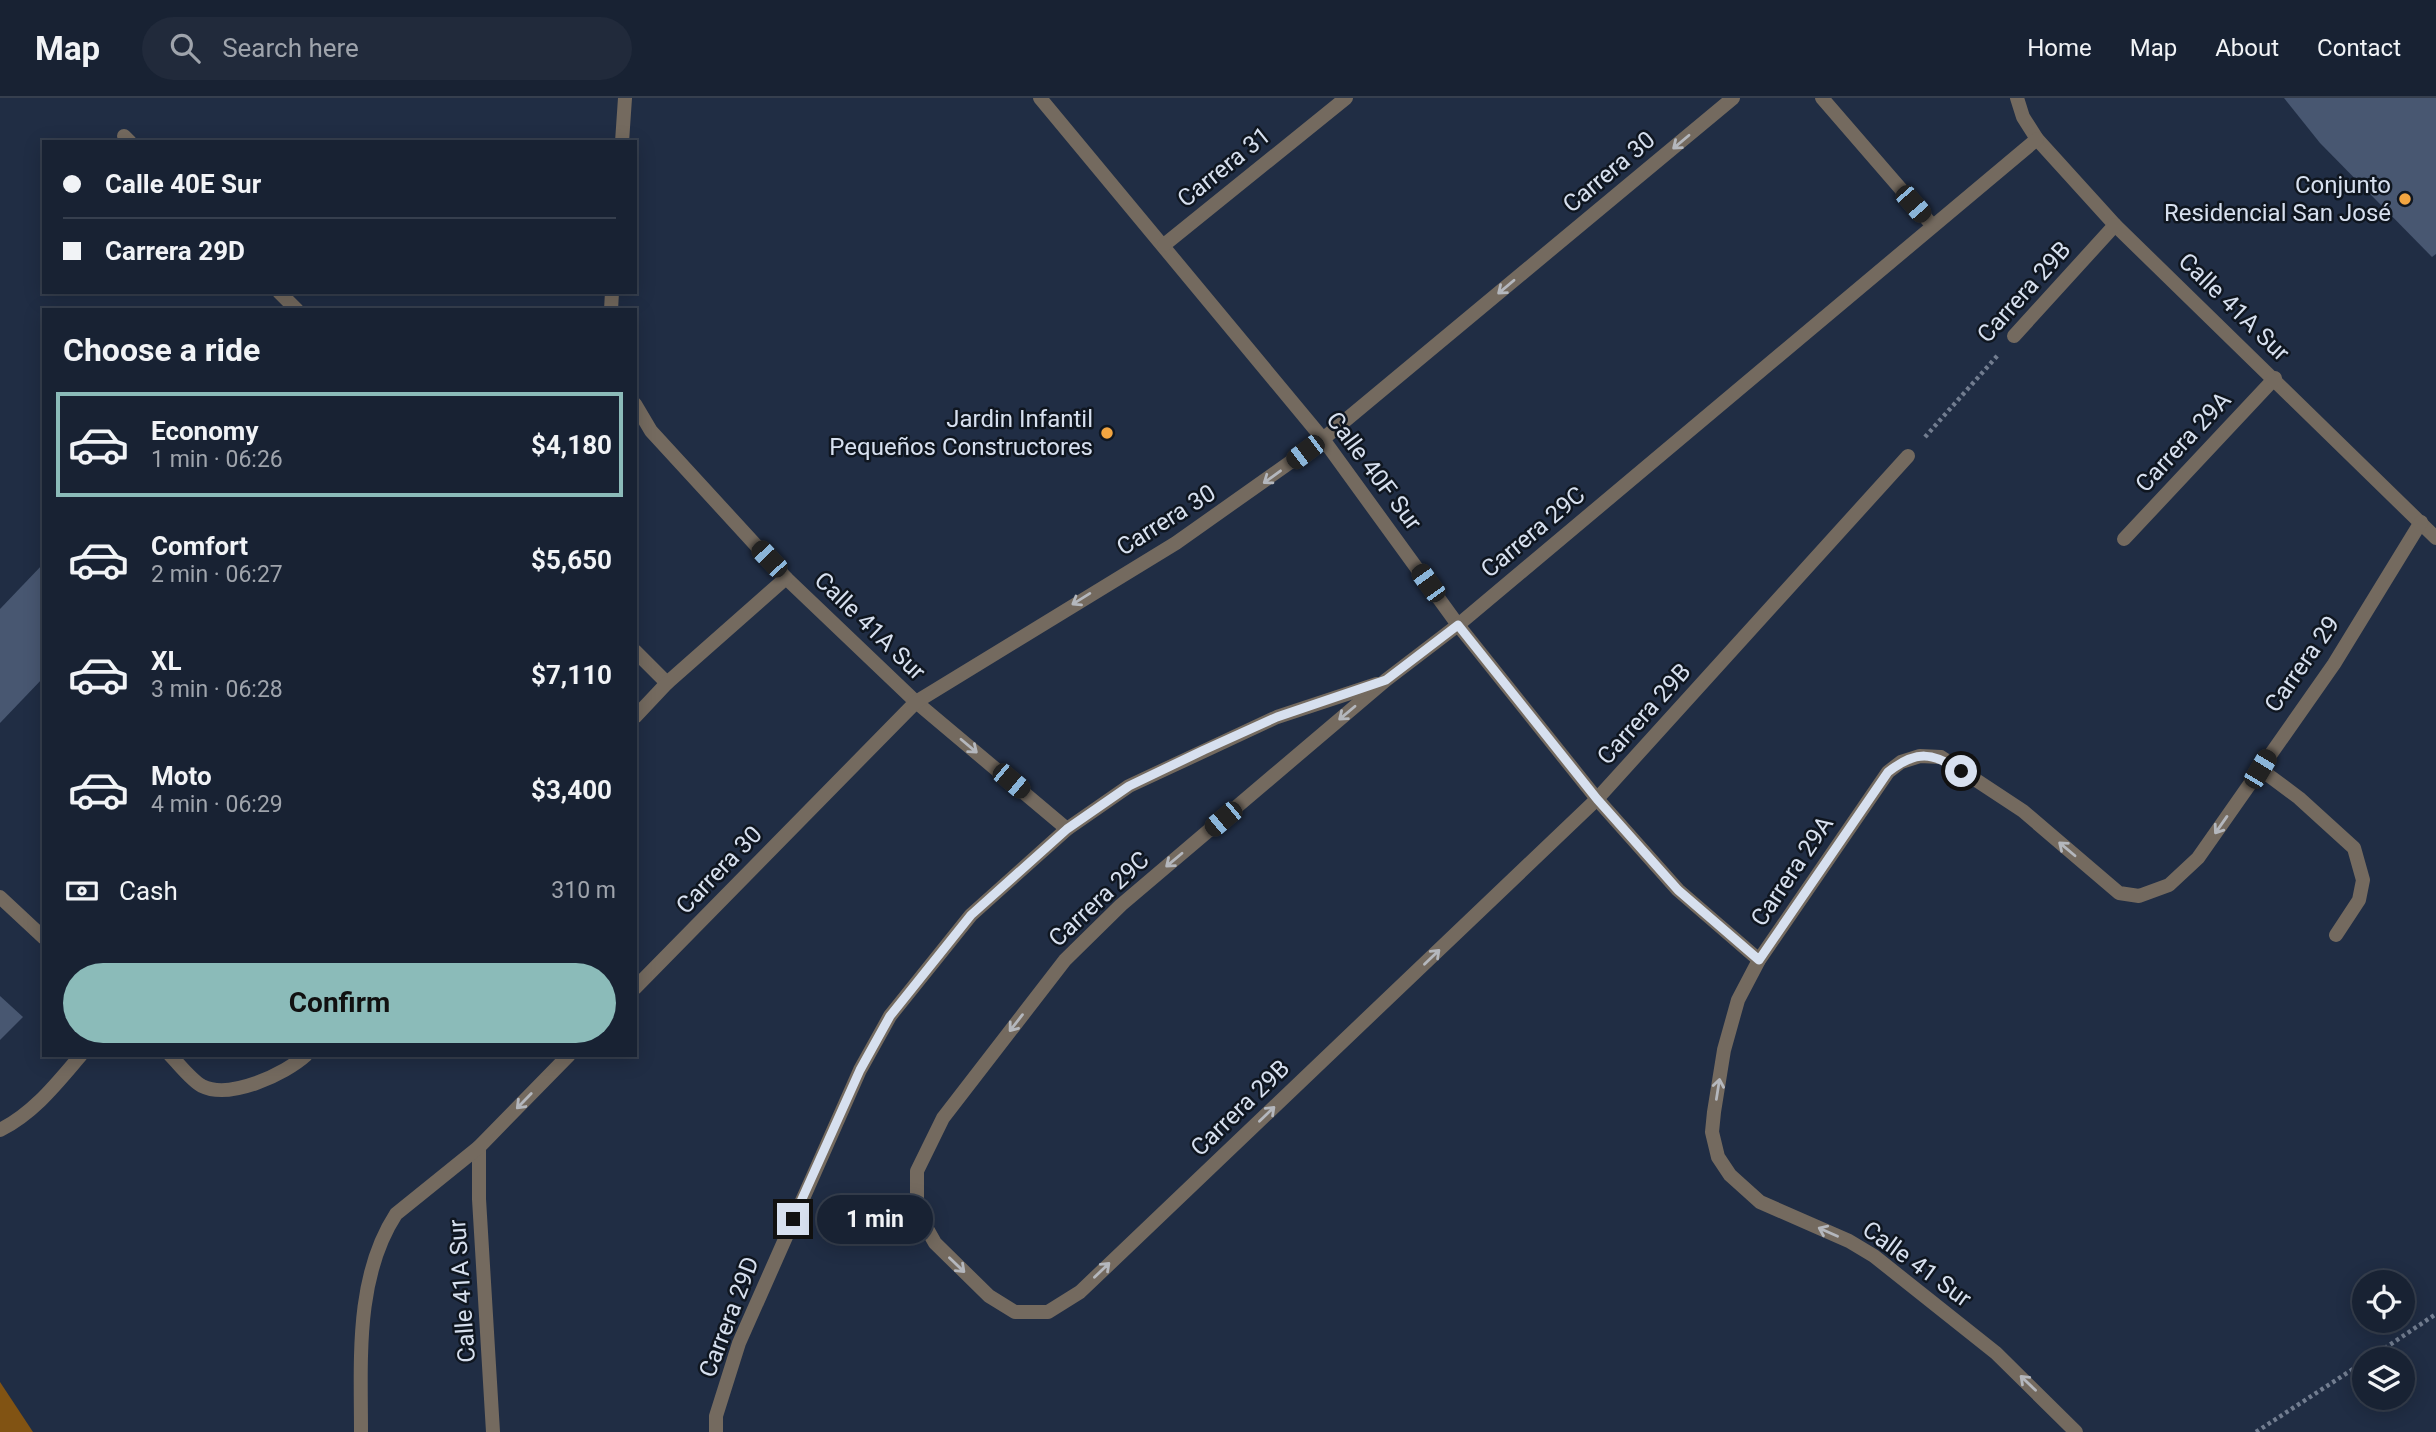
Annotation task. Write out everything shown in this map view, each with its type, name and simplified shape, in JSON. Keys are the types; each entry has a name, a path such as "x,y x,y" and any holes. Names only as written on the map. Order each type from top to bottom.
{"street":[{"path":"622,140 625,98"},
{"name":"Calle 40F Sur","path":"1040,98 1323,439 1458,625 1597,799 1678,890 1759,960"},
{"name":"Carrera 31","path":"1164,245 1346,98"},
{"name":"Carrera 30","path":"637,986 916,702 1176,543 1323,439 1733,98"},
{"path":"1822,98 1931,225"},
{"name":"Calle 41A Sur","path":"2017,98 2022,117 2037,139 2115,225 2275,377 2436,538"},
{"name":"Carrera 29C","path":"1048,1311 1015,1312 989,1296 935,1243 917,1211 917,1171 943,1118 1065,960 1121,905 1386,680 1458,625 1931,225 2037,139"},
{"name":"Carrera 29B","path":"2014,335 2115,225"},
{"path":"281,294 295,308"},
{"name":"Carrera 29A","path":"2123,539 2275,377"},
{"name":"Calle 41A Sur","path":"637,408 650,431 786,578 916,702 1067,829"},
{"name":"Carrera 29B","path":"1048,1311 1080,1292 1597,799 1908,456"},
{"name":"Carrera 29","path":"1920,755 1941,757 2022,811 2119,893 2139,896 2169,885 2198,858 2282,734 2334,664 2421,522"},
{"path":"637,715 667,683 786,578"},
{"path":"637,653 667,683"},
{"name":"Carrera 29D","path":"716,1432 716,1416 739,1343 860,1070 890,1016 971,915 1067,829 1129,786 1277,717 1386,680"},
{"name":"Carrera 29A","path":"1718,1157 1712,1132 1724,1050 1738,1000 1759,960 1888,772 1901,762 1920,755"},
{"path":"2260,769 2299,798 2354,848 2362,880 2359,900 2336,935"},
{"path":"0,897 42,936"},
{"path":"0,1130 16,1122 43,1099 79,1057"},
{"path":"172,1057 203,1086 236,1088 290,1069 304,1057"},
{"path":"361,1432 366,1303 372,1265 379,1244 396,1214 479,1147 567,1057"},
{"name":"Calle 41A Sur","path":"479,1147 479,1199 493,1432"},
{"name":"Calle 41 Sur","path":"1718,1157 1730,1175 1760,1202 1849,1241 1874,1256 1996,1353 2076,1432"}],"path":[{"name":"Carrera 29B","path":"1908,456 2014,335"},
{"path":"2387,1347 2436,1314"},
{"path":"2256,1432 2352,1370"}],"shaded area":[{"path":"0,1382 33,1432 0,1432"}],"building":[{"name":"Conjunto Residencial San José","path":"2284,98 2436,98 2436,254 2432,257 2320,143"},
{"path":"42,565 42,679 0,723 0,609"},
{"path":"0,996 23,1017 0,1040"}],"place":[{"name":"Conjunto Residencial San José","path":"2405,199"},
{"name":"Jardin Infantil Pequeños Constructores","path":"1107,433"}],"route":[{"path":"793,1219 860,1070 890,1016 971,915 1067,829 1129,786 1204,750 1277,717 1386,680 1458,625 1597,799 1678,890 1759,960 1888,772 1901,762 1920,755 1941,757 1961,771"}]}
